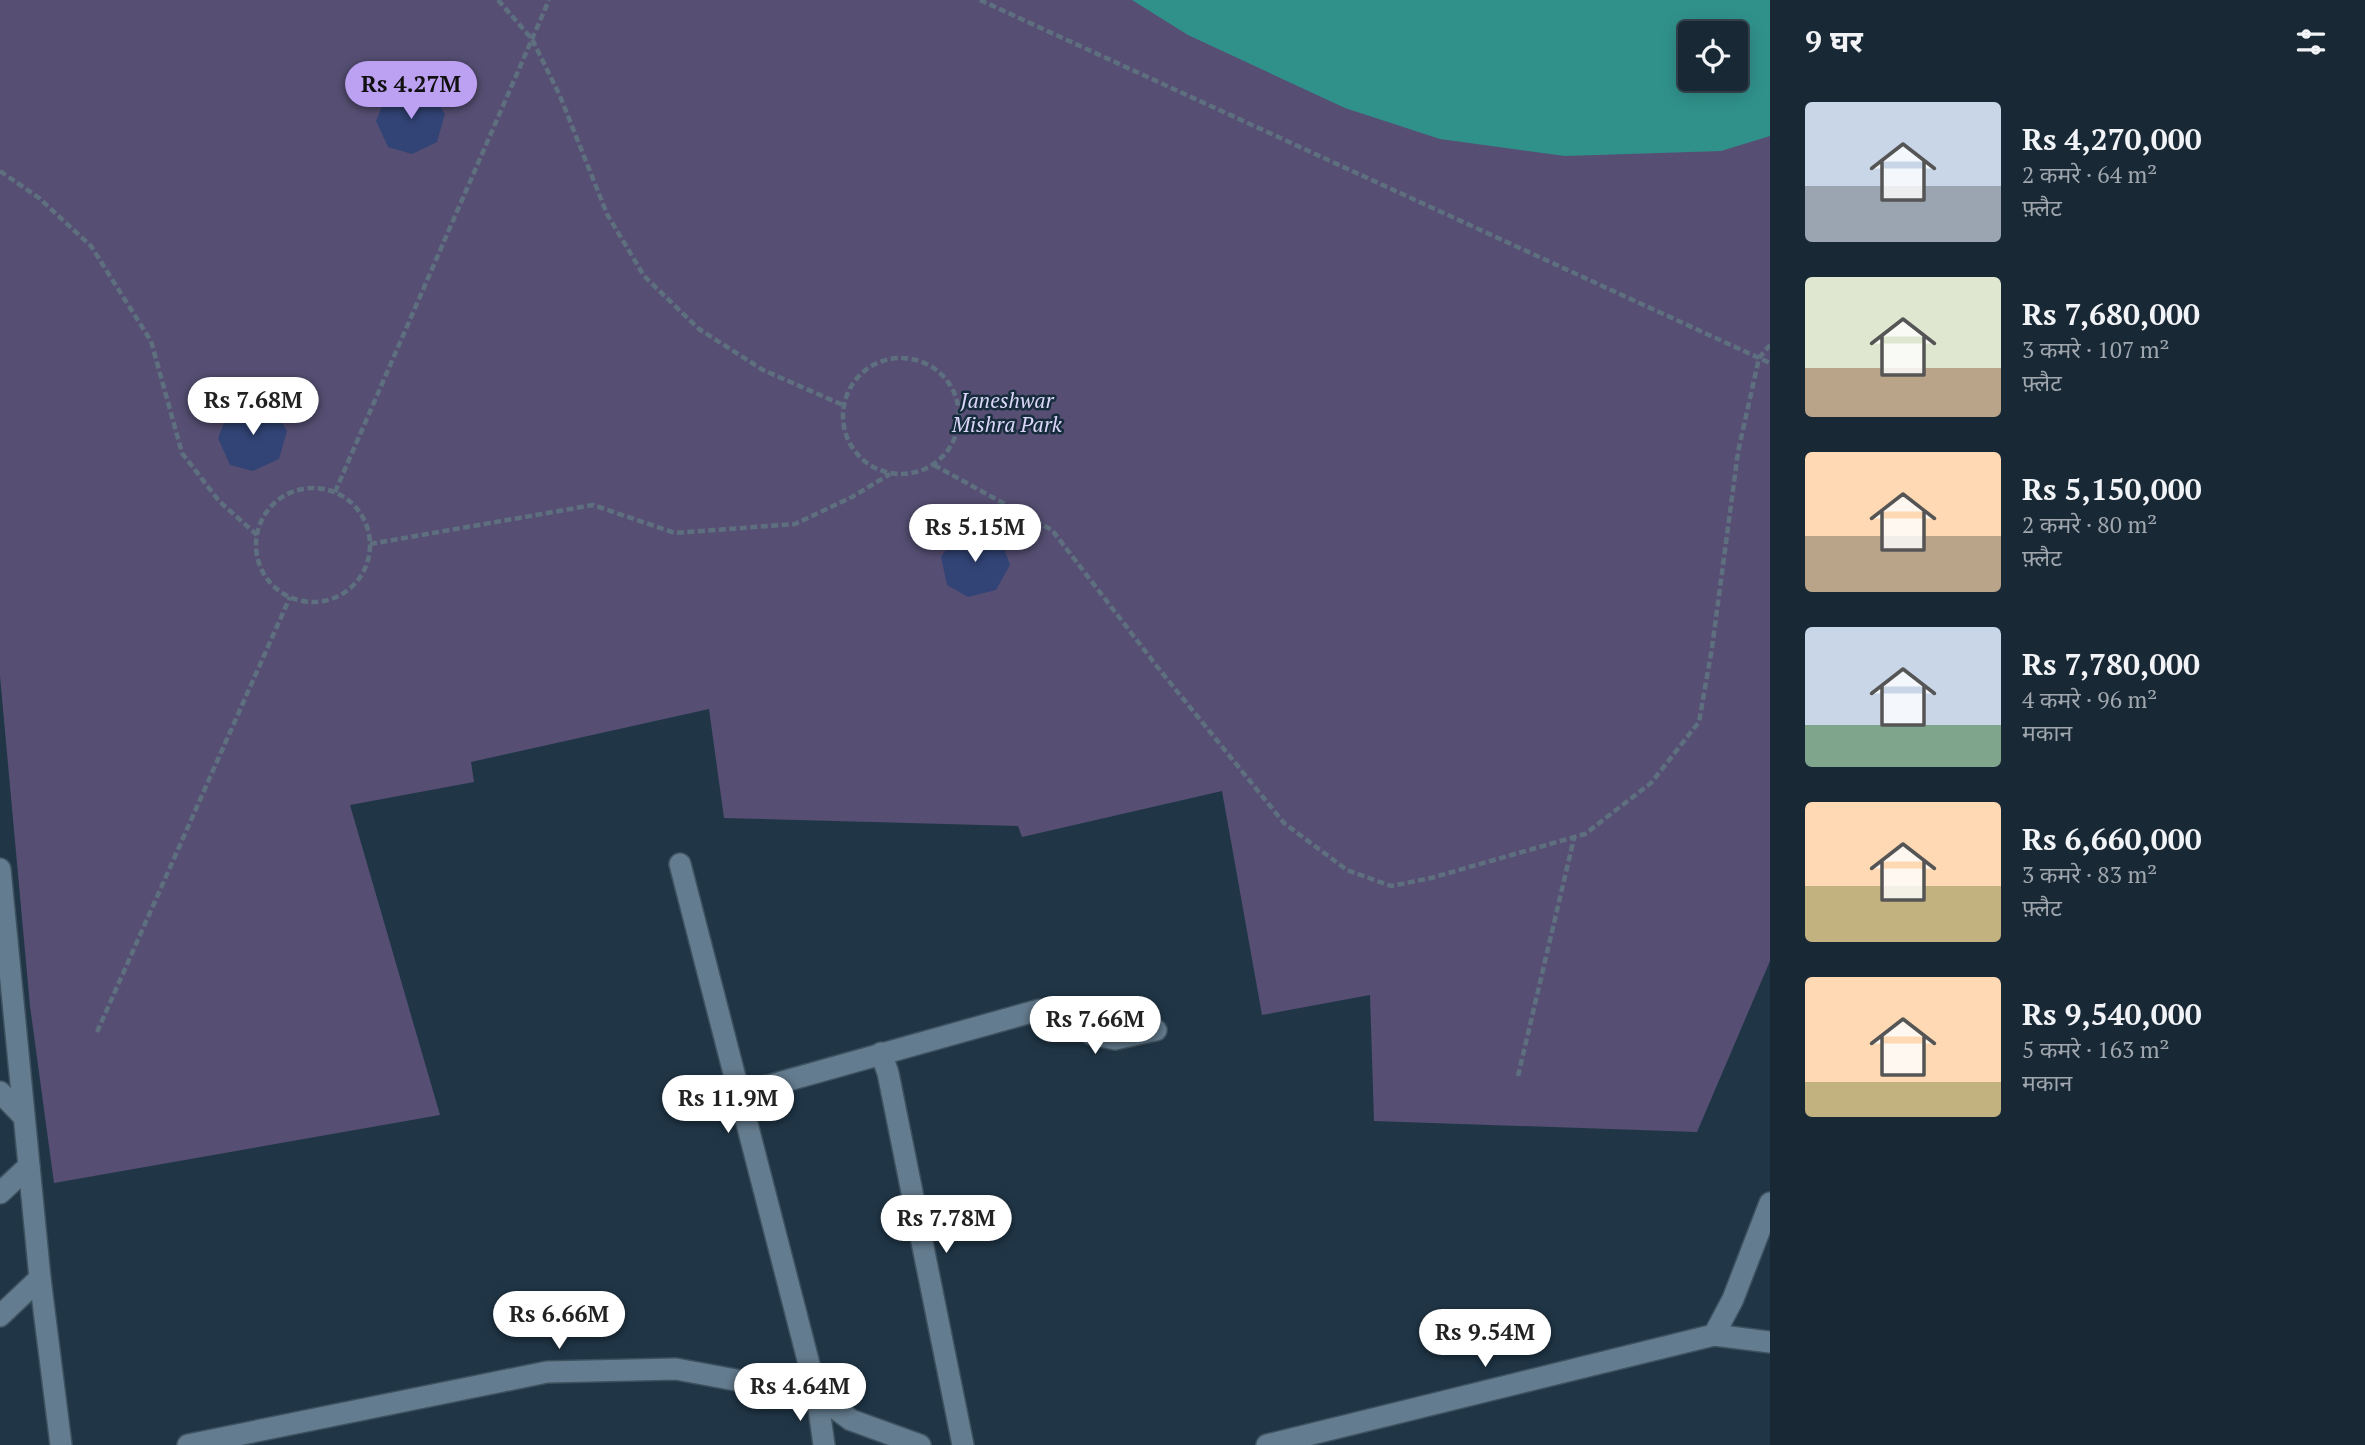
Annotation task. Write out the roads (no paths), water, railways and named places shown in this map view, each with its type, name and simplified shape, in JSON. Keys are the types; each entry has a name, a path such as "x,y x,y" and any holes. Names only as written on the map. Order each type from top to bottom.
{"street":[{"path":"680,864 817,1395 824,1445"},
{"path":"0,869 4,946 61,1445"},
{"path":"739,1094 1040,1010 1074,1021 1091,1034 1115,1039 1156,1030"},
{"path":"881,1053 888,1073 963,1445"},
{"path":"0,1092 24,1116"},
{"path":"0,1193 29,1166"},
{"path":"1714,1335 1733,1298 1770,1203"},
{"path":"0,1316 40,1278"},
{"path":"1280,1443 1714,1335 1770,1342"},
{"path":"188,1445 547,1372 677,1369 817,1395 851,1420 920,1445"}],"park label":[{"name":"Janeshwar Mishra Park","path":"1007,413"}]}
